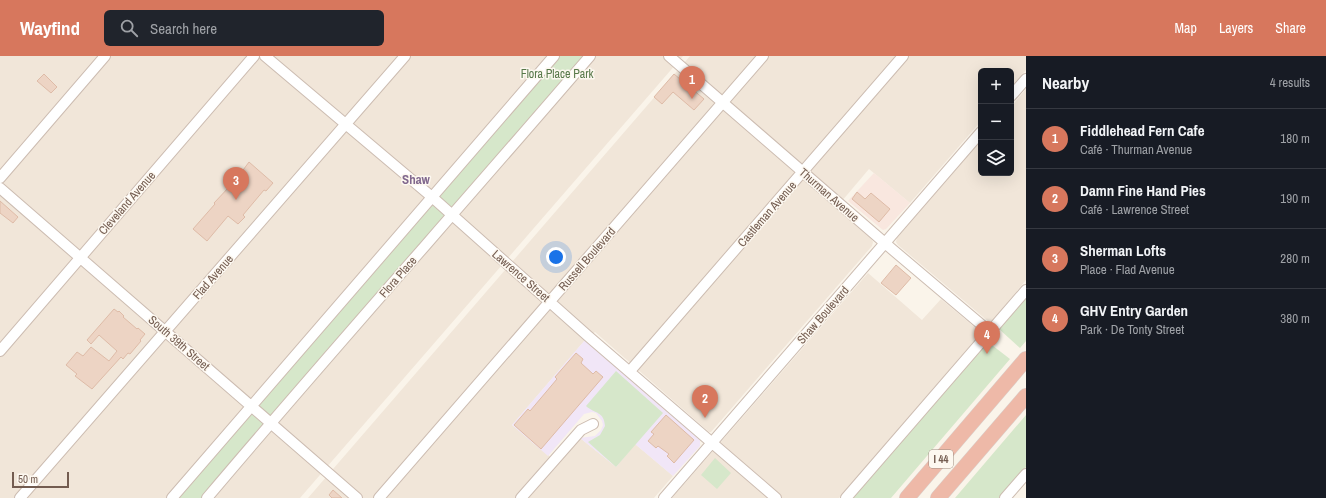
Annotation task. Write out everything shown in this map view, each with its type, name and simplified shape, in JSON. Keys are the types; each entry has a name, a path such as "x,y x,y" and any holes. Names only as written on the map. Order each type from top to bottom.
{"highway":[{"name":"I 44","path":"907,498 1022,364"},
{"name":"I 44","path":"938,498 1026,396"}],"street":[{"path":"0,178 105,56"},
{"name":"Cleveland Avenue","path":"0,351 254,56"},
{"name":"Lawrence Street","path":"265,56 432,197 776,498"},
{"name":"Flad Avenue","path":"20,498 405,56"},
{"path":"172,498 554,56"},
{"name":"Flora Place","path":"207,498 270,422 452,216 590,56"},
{"name":"Thurman Avenue","path":"669,56 885,244 990,332"},
{"name":"Russell Boulevard","path":"379,498 763,56"},
{"name":"Castleman Avenue","path":"630,371 903,56"},
{"path":"1014,93 1026,79"},
{"name":"Shaw Boulevard","path":"664,498 978,136"},
{"name":"South 39th Street","path":"0,188 357,498"},
{"path":"846,498 1026,290"},
{"path":"521,498 581,430 593,424"},
{"path":"1005,498 1026,474"}],"shaded area":[{"path":"0,56 547,56 166,498 0,498"},
{"path":"596,56 683,56 300,498 214,498"},
{"path":"690,56 1026,56 1026,70 1014,84 1014,68 978,68 978,124 910,203 869,169 836,208 871,238 873,242 872,246 711,432 709,432 595,332 585,340 512,425 558,463 580,438 616,467 635,444 673,476 654,498 308,498"},
{"path":"1026,89 1026,280 992,321 989,322 896,242 897,238 978,144 978,176 1014,176 1014,103"},
{"path":"874,173 910,203 886,229 883,230 848,201"},
{"path":"868,273 922,320 941,299 978,330 979,335 839,498 672,498"},
{"path":"585,340 700,440 700,446 673,476 635,444 616,467 580,438 595,436 601,430 603,425 602,421 596,413 592,412 584,414 548,456 512,425"}],"green space":[{"name":"Flora Place Park","path":"554,56 590,56 207,498 172,498"},
{"path":"1026,298 1026,341 1020,348 999,329"},
{"path":"988,342 1010,359 891,498 853,498"},
{"path":"616,371 663,413 616,467 588,442 600,435 605,426 601,415 586,406"},
{"path":"1026,415 1026,467 999,498 955,498"},
{"path":"715,458 731,473 717,489 701,475"}],"building":[{"path":"44,74 57,87 51,93 37,81"},
{"path":"674,74 704,99 694,110 673,92 662,104 654,97"},
{"path":"249,162 273,183 266,191 264,190 243,215 245,217 238,224 228,216 207,241 193,229 230,186 224,181 229,176 235,181"},
{"path":"857,192 865,199 871,193 890,209 879,222 852,199"},
{"path":"0,201 18,217 13,223 0,213"},
{"path":"896,265 911,278 896,295 881,283"},
{"path":"114,309 118,312 119,311 124,316 123,317 145,334 130,354 128,353 123,359 121,357 92,389 75,376 77,374 66,365 77,352 83,356 91,347 109,361 117,351 99,335 91,344 87,340"},
{"path":"576,353 583,359 581,363 593,374 596,371 603,377 541,449 514,425 528,409 530,411 557,379 555,377"},
{"path":"666,415 694,440 674,463 667,456 669,454 658,446 656,448 648,441 654,434 651,432"},
{"path":"333,490 342,498 332,498 329,495"}],"place":[{"name":"Fiddlehead Fern Cafe","path":"692,99"},
{"name":"Sherman Lofts","path":"236,200"},
{"name":"GHV Entry Garden","path":"987,354"},
{"name":"Damn Fine Hand Pies","path":"705,418"}],"district":[{"name":"Shaw","path":"416,179"}]}
